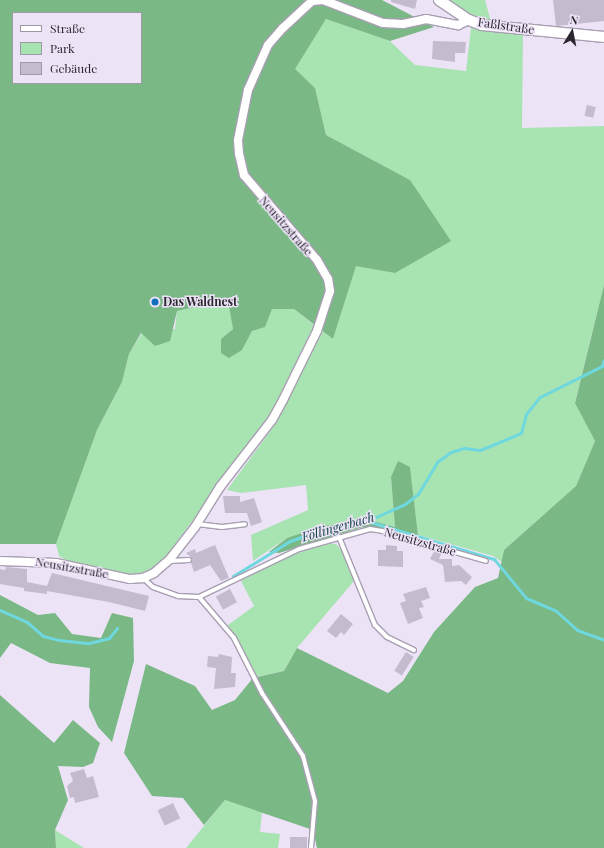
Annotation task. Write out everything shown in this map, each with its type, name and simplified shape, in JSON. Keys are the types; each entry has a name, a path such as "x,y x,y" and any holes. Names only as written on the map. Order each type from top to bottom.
{"street":[{"name":"Faßlstraße","path":"439,0 469,20 509,29 604,37"},
{"name":"Neusitzstraße","path":"0,561 51,563 130,579 143,578 168,561 197,524 220,487 272,420 317,331 330,291 328,279 317,260 244,175 238,140 248,90 268,45 312,1 342,5 383,23 404,24 426,19 458,25 469,20"}],"lane":[{"path":"197,524 222,527 245,524"},
{"name":"Neusitzstraße","path":"143,578 152,587 178,596 199,597 299,549 363,530 382,531 486,561"},
{"path":"339,537 375,625 387,637 414,650"},
{"path":"168,561 189,560"},
{"path":"199,597 234,638 262,693 303,756 315,801 311,848"}],"green space":[{"path":"0,0 382,0 434,27 390,41 326,19 295,69 315,88 326,135 410,180 451,241 395,273 356,266 333,339 294,309 272,309 265,327 252,331 242,350 229,358 221,353 221,339 233,329 228,300 177,311 170,341 155,346 141,333 129,354 122,382 97,430 56,544 0,544"},
{"path":"447,0 485,0 491,22 463,11"},
{"path":"326,19 390,41 415,65 466,71 471,28 523,35 522,128 604,126 604,285 575,402 595,441 576,486 504,550 502,562 493,556 418,535 410,468 391,477 395,527 372,521 287,538 253,561 251,535 308,510 306,485 241,493 227,490 274,426 323,331 333,339 356,265 395,273 410,180 326,135 315,88 294,69"},
{"path":"604,285 604,848 317,848 313,830 225,800 204,825 183,798 152,796 124,753 146,664 195,686 212,710 235,700 253,678 284,671 297,648 388,693 403,681 434,632 475,587 498,578 504,550 576,486 595,441 575,403"},
{"path":"229,300 233,329 221,339 242,350 252,331 265,327 271,309 294,309 314,325 279,398 260,430 161,563 146,573 132,576 67,561 59,556 56,544 97,430 122,382 129,354 142,333 175,329 177,311"},
{"path":"398,461 410,467 418,535 414,537 363,527 279,553 269,552 287,538 323,526 373,521 395,527 391,477"},
{"path":"327,543 336,544 342,551 354,581 297,648 284,671 256,677 228,625 254,606 241,581 280,559"},
{"path":"0,595 38,615 55,613 72,634 101,638 112,613 133,618 134,661 112,742 98,727 89,707 90,668 50,663 11,643 0,658"},
{"path":"0,695 54,743 73,720 100,743 93,763 83,767 58,766 68,800 55,830 56,848 0,848"},
{"path":"225,800 262,812 260,832 280,834 278,848 186,848"},
{"path":"55,830 84,848 56,848"}],"building":[{"path":"391,0 417,0 415,9 391,2"},
{"path":"553,0 604,0 604,21 556,26"},
{"path":"433,41 466,42 465,53 455,53 455,62 432,59"},
{"path":"587,105 596,107 593,118 585,116"},
{"path":"223,496 240,496 240,502 254,498 262,522 251,526 247,513 225,513"},
{"path":"215,545 229,578 221,581 210,565 194,572 191,563 192,558 186,553 195,549 196,553"},
{"path":"386,545 397,546 397,551 403,551 403,567 378,566 378,550 386,550"},
{"path":"435,550 442,552 439,559 452,559 452,566 459,565 472,577 466,585 461,581 445,582 443,565 430,559"},
{"path":"6,567 27,569 27,582 47,586 52,573 149,596 145,611 109,602 47,591 47,594 24,591 24,588 0,584 0,569 5,570"},
{"path":"426,587 430,598 421,601 424,607 419,608 423,618 408,624 400,603 406,601 403,594"},
{"path":"230,589 237,602 223,610 216,597"},
{"path":"341,614 353,624 344,635 341,632 336,638 327,631"},
{"path":"406,652 414,657 402,675 394,671"},
{"path":"219,654 232,657 231,673 236,673 235,687 214,689 216,668 207,667 208,656 218,657"},
{"path":"84,769 87,778 93,776 99,797 75,803 74,797 70,798 67,786 73,781 70,773"},
{"path":"173,803 180,818 165,826 158,810"},
{"path":"290,837 307,837 307,848 290,848"}],"waterway":[{"name":"Föllingerbach","path":"233,576 290,541 321,530 367,521 405,504 418,494 437,462 451,452 464,448 480,450 521,433 526,414 540,397 602,366 604,360"},
{"path":"367,521 494,559 526,598 556,611 577,630 604,640"},
{"name":"Föllingerbach","path":"0,610 27,622 43,636 59,640 89,643 109,638 117,628"}],"place":[{"name":"Das Waldnest","path":"155,302"}]}
